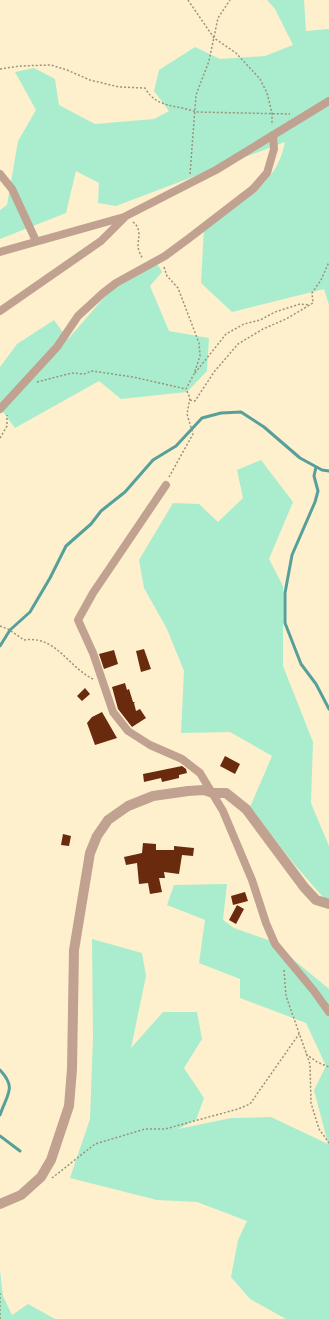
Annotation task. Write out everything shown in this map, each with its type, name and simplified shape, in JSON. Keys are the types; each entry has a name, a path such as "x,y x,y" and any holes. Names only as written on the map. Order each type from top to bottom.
{"street":[{"path":"0,252 124,218 216,170 329,101"},
{"path":"0,409 57,347 78,316 116,283 158,259 188,239 253,189 266,173 274,149 273,135"},
{"path":"0,174 12,188 36,241"},
{"path":"0,311 101,241 124,218"},
{"path":"166,485 93,593 78,620 93,653 113,712 128,731 150,745 182,759 200,773 213,793 241,854 275,944 310,985 329,1012"},
{"path":"0,1204 21,1195 41,1177 51,1160 69,1106 72,1069 74,950 90,853 97,836 108,820 121,811 153,796 204,790 213,793 226,793 246,809 304,887 316,900 329,904"}],"path":[{"path":"188,0 214,38 236,53 260,79 267,93 272,113 273,135"},
{"path":"188,184 196,95 209,61 218,18 230,0"},
{"path":"0,69 20,66 51,65 90,80 119,87 145,88 150,98 158,103 194,111 218,114 248,112 304,116"},
{"path":"124,218 136,224 140,236 138,246 146,266"},
{"path":"158,259 167,276 178,288 199,343 200,356 194,374 186,389 190,400 187,414 193,434 190,442 170,471 166,485"},
{"path":"190,400 195,401 199,397 214,372 238,344 313,303 312,293 321,280 329,262"},
{"path":"194,374 226,334 237,328 300,304 310,305"},
{"path":"34,383 72,373 84,374 92,371 133,377 186,389"},
{"path":"0,438 7,426 7,401"},
{"path":"0,626 8,629 24,640 39,639 53,647 92,679 102,682"},
{"path":"284,955 286,996 310,1064 311,1104 319,1129 329,1143"},
{"path":"48,1180 95,1144 145,1129 165,1129 238,1110 250,1104 299,1034"},
{"path":"306,1054 317,1062 329,1067"},
{"path":"0,1293 0,1319"}],"green space":[{"path":"267,0 304,0 306,31 329,29 329,305 324,289 232,312 201,283 204,227 243,201 265,182 281,157 285,142 116,206 98,203 99,183 76,171 66,213 0,239 0,210 7,205 18,141 36,110 15,72 34,68 55,79 59,105 95,124 154,119 169,111 154,91 159,70 195,47 220,59 265,56 293,45 275,9"},
{"path":"155,260 162,272 150,286 169,331 209,338 207,371 187,392 121,399 99,381 15,428 0,408 0,367 17,344 54,320 68,339 109,292"},
{"path":"261,460 293,502 269,559 283,586 283,666 313,742 311,803 329,846 329,904 294,864 250,807 272,756 230,732 181,733 184,671 167,629 144,588 139,560 173,503 199,504 218,522 243,498 237,470"},
{"path":"227,884 223,920 234,928 271,941 329,989 329,1319 286,1319 250,1299 231,1277 238,1240 247,1221 197,1202 157,1200 70,1178 90,1119 93,1037 92,939 142,953 146,976 131,1048 163,1012 197,1012 202,1039 184,1068 204,1098 196,1120 178,1129 231,1118 271,1117 328,1144 314,1090 326,1066 306,1023 240,998 240,979 199,963 205,920 167,905 174,885"},
{"path":"0,1270 3,1296 12,1315 28,1304 55,1319 0,1319"}],"building":[{"path":"144,649 151,669 141,672 136,651"},
{"path":"114,650 118,664 104,669 99,654"},
{"path":"125,683 127,690 129,689 133,702 135,702 136,711 140,709 146,718 132,727 118,709 112,687"},
{"path":"85,688 90,694 82,701 77,696"},
{"path":"102,712 117,738 95,745 87,723 92,717"},
{"path":"225,756 240,764 235,774 220,766"},
{"path":"182,766 186,769 187,773 179,775 179,778 162,782 161,778 144,782 143,774"},
{"path":"63,834 71,836 69,846 61,845"},
{"path":"143,843 156,844 156,850 174,850 174,846 194,848 193,856 182,855 179,874 164,872 165,878 159,878 162,892 150,894 148,883 139,884 137,863 126,865 124,857 142,853"},
{"path":"245,892 248,901 233,905 231,896"},
{"path":"237,905 244,909 236,924 229,920"}],"waterway":[{"path":"0,646 10,630 30,612 50,578 66,546 91,524 101,511 125,492 153,460 176,446 202,418 221,413 241,412 264,427 300,458 322,470 329,471"},
{"path":"316,467 314,476 318,491 315,502 292,555 285,593 285,623 301,664 316,684 329,709"},
{"path":"0,1070 5,1076 9,1087 8,1096 0,1115"},
{"path":"0,1136 20,1151"}]}
